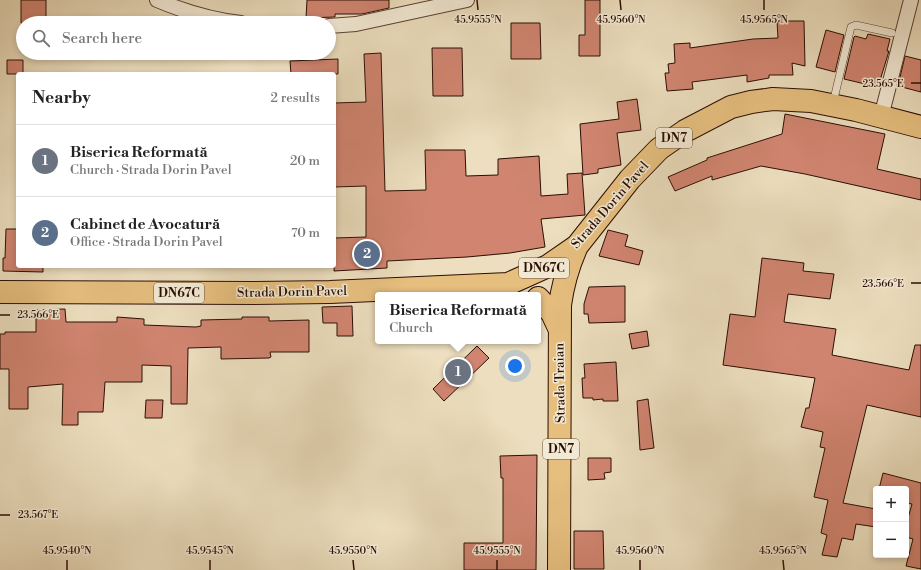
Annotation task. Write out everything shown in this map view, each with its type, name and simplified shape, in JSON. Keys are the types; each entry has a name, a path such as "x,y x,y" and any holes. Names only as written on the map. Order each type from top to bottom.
{"main road":[{"name":"Strada Dorin Pavel","path":"0,292 330,292 508,284 548,266 577,246 630,179 659,149 685,131 711,116 751,102 773,99 812,101 921,127"},
{"name":"Strada Traian","path":"559,570 561,464 559,328 562,286 577,246"},
{"name":"DN67C","path":"508,284 527,292"},
{"path":"541,301 552,313 559,328"}],"street":[{"path":"157,0 173,7 208,16"},
{"path":"336,25 356,24 467,0"},
{"path":"881,117 911,0"}],"lane":[{"path":"833,105 851,27 856,25 892,33"}],"building":[{"path":"21,0 46,0 46,16 21,16"},
{"path":"307,0 389,0 389,8 362,14 306,16"},
{"path":"585,0 600,0 600,56 579,56 579,35 585,35"},
{"path":"777,21 804,21 805,66 792,63 793,75 769,75 769,78 747,82 747,75 692,82 693,89 667,91 665,73 669,73 668,64 675,63 674,44 690,43 690,48 753,39 778,38"},
{"path":"511,23 540,23 541,59 511,59"},
{"path":"826,30 844,35 835,72 816,67"},
{"path":"868,34 890,39 887,51 889,51 878,87 844,79 854,37 866,39"},
{"path":"432,48 462,48 463,96 433,96"},
{"path":"381,53 385,191 426,190 425,150 465,150 466,176 498,175 498,159 539,156 541,196 568,194 567,174 582,173 585,215 541,219 545,247 510,253 467,257 387,261 387,268 334,271 334,268 336,268 336,238 366,237 366,186 336,187 336,103 366,102 364,54"},
{"path":"905,56 921,60 921,92 898,86"},
{"path":"338,59 338,74 336,74 336,72 291,72 290,61"},
{"path":"7,60 23,60 23,72 7,74"},
{"path":"637,99 641,130 617,133 621,165 598,169 598,173 583,175 580,124 619,119 617,102"},
{"path":"785,114 885,134 877,169 921,179 921,200 805,174 761,166 712,180 712,176 675,191 668,177 707,160 707,158 782,134"},
{"path":"6,229 16,229 16,268 43,268 43,272 3,271 3,258 5,258"},
{"path":"608,230 628,235 625,246 643,251 639,265 599,256"},
{"path":"762,258 804,263 803,271 834,274 830,299 788,294 784,322 836,329 832,355 909,370 915,345 921,345 921,417 867,405 843,503 873,508 873,527 856,524 853,540 842,538 837,557 822,555 827,535 821,533 828,500 814,497 825,448 820,447 823,432 801,427 806,408 809,408 815,378 723,365 730,314 755,317"},
{"path":"625,286 625,322 589,323 588,314 584,314 584,304 589,287"},
{"path":"352,306 353,336 337,336 337,323 323,323 322,307"},
{"path":"65,309 66,322 117,322 117,317 144,319 144,325 196,327 201,326 201,320 242,319 242,317 269,317 269,321 309,320 309,352 270,352 271,357 269,358 221,359 221,347 188,348 187,404 171,404 171,366 142,365 142,382 105,382 103,412 78,412 78,425 62,425 63,384 28,387 28,409 9,409 9,369 0,369 0,334 5,334 5,332 36,332 36,310"},
{"path":"647,331 649,346 632,349 629,334"},
{"path":"477,346 489,358 444,401 433,389"},
{"path":"616,362 618,401 603,401 603,399 593,400 593,398 583,398 582,378 585,378 584,364"},
{"path":"648,399 654,448 640,450 637,401"},
{"path":"146,400 163,400 162,418 145,418"},
{"path":"537,455 536,570 464,570 464,543 503,543 503,478 501,478 500,456"},
{"path":"588,458 611,458 611,472 604,473 605,479 588,480"},
{"path":"883,473 921,483 921,569 906,566 913,539 909,538 909,514 912,504 909,504 909,486 880,486"},
{"path":"574,531 603,531 604,569 574,569"}],"place":[{"name":"Cabinet de Avocatură","path":"367,254"},
{"name":"Biserica Reformată","path":"458,372"}]}
